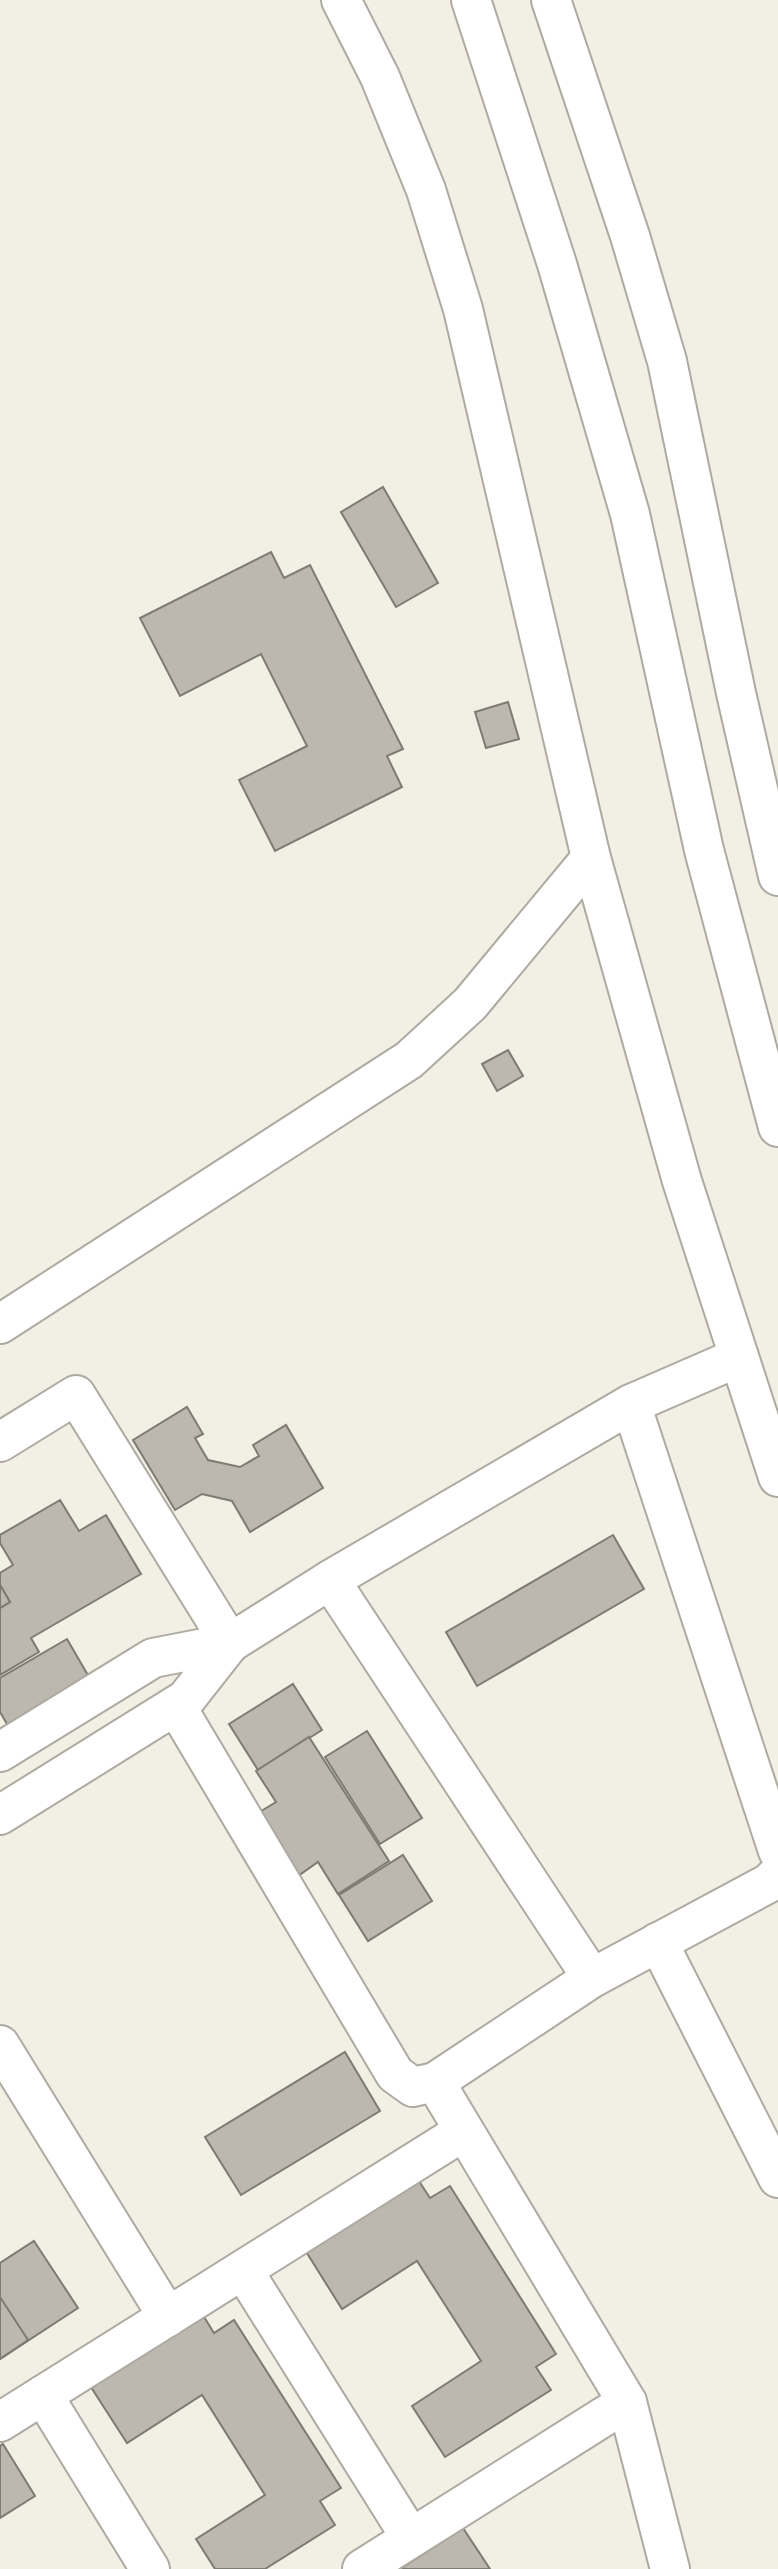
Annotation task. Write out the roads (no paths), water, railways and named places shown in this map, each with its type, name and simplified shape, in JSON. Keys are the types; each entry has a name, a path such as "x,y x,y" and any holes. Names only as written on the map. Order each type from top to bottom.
{"main road":[{"path":"341,0 380,77 426,190 463,309 591,858 682,1181 778,1477"},
{"path":"471,0 557,264 630,514 704,850 778,1127"},
{"path":"551,0 630,236 667,361 736,693 778,876"},
{"path":"0,1324 409,1060 470,1004 591,858"},
{"path":"0,1815 186,1699 230,1643 330,1580 631,1404 739,1357"},
{"path":"0,1442 76,1395 230,1643"},
{"path":"631,1404 778,1851"},
{"path":"330,1580 592,1978"},
{"path":"0,1752 153,1658 230,1643"},
{"path":"176,1706 395,2074 413,2087 435,2082 592,1978 769,1883 778,1874"},
{"path":"658,1942 778,2178"},
{"path":"0,2045 168,2317"},
{"path":"435,2082 627,2402 670,2569"},
{"path":"0,2422 464,2131"},
{"path":"243,2270 411,2538"},
{"path":"43,2395 150,2569"},
{"path":"362,2569 627,2402"}]}
